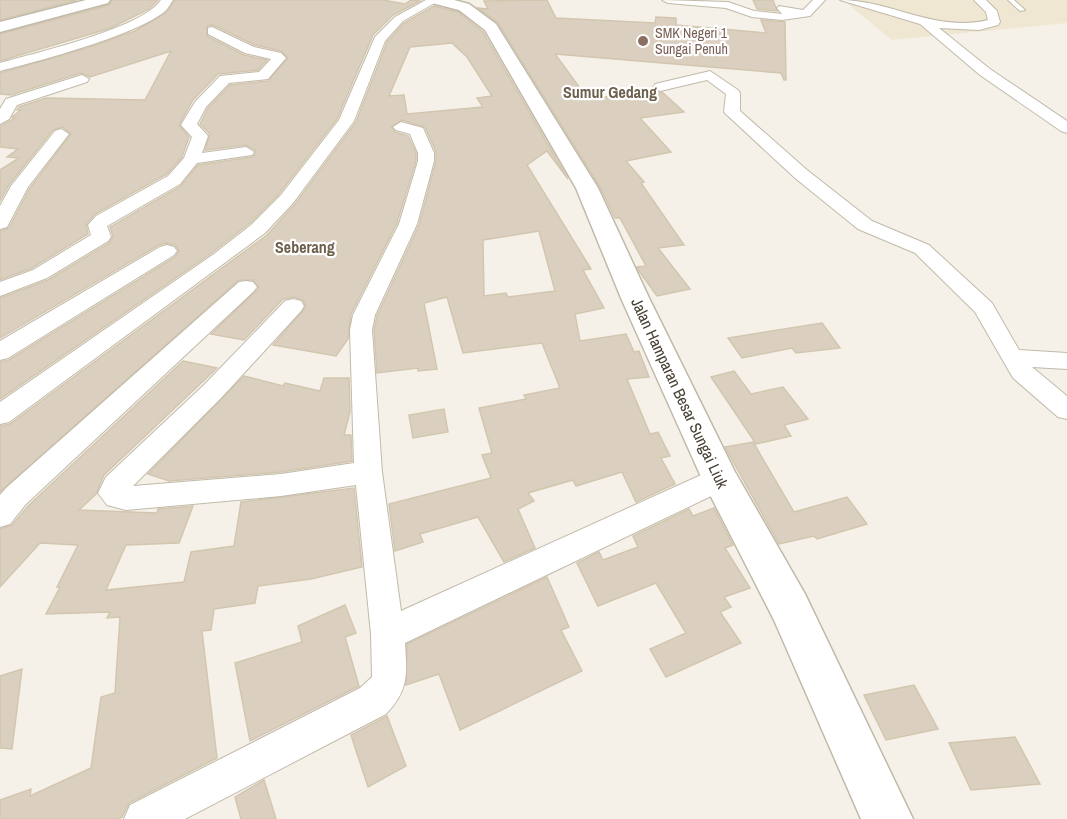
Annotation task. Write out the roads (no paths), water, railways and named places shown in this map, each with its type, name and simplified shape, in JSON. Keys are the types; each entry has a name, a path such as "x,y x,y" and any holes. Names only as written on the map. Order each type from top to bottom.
{"street":[{"path":"0,27 103,0"},
{"path":"0,68 128,27 162,9 169,2 168,0"},
{"path":"0,415 221,258 258,229 287,199 346,121 379,40 399,19 436,0"},
{"name":"Jalan Hamparan Besar Sungai Liuk","path":"436,0 464,6 491,27 587,188 635,298 720,479 790,608 888,819"},
{"path":"668,0 728,5 752,14 782,17 808,13 819,0"},
{"path":"779,0 785,11 796,15"},
{"path":"846,0 924,22 958,26 994,22 991,11 980,0"},
{"path":"924,22 985,72 1067,128"},
{"path":"0,290 40,274 101,237 97,225 174,180 192,159 200,136 189,124 200,105 225,79 263,76 279,58 249,51 212,31"},
{"path":"985,72 992,81 1067,137"},
{"path":"660,87 707,75 715,77 733,93 732,112 801,174 870,228 907,241 921,249 962,285 992,320 1022,372 1067,410"},
{"path":"0,119 11,102 82,79"},
{"path":"144,819 374,701 389,680 388,634 368,472 361,323 408,224 426,161 426,153 417,132 401,127"},
{"path":"0,223 20,186 62,134"},
{"path":"192,159 246,152"},
{"path":"0,352 167,251"},
{"path":"5,501 246,287"},
{"path":"293,306 213,391 116,485 112,492 117,497 126,498 281,485 368,472"},
{"path":"1012,358 1067,361"},
{"path":"388,634 720,479"}],"lane":[{"path":"1011,0 1022,10"}],"place":[{"name":"SMK Negeri 1 Sungai Penuh","path":"643,41"}],"district":[{"name":"Sumur Gedang","path":"610,92"},
{"name":"Seberang","path":"305,247"}]}
